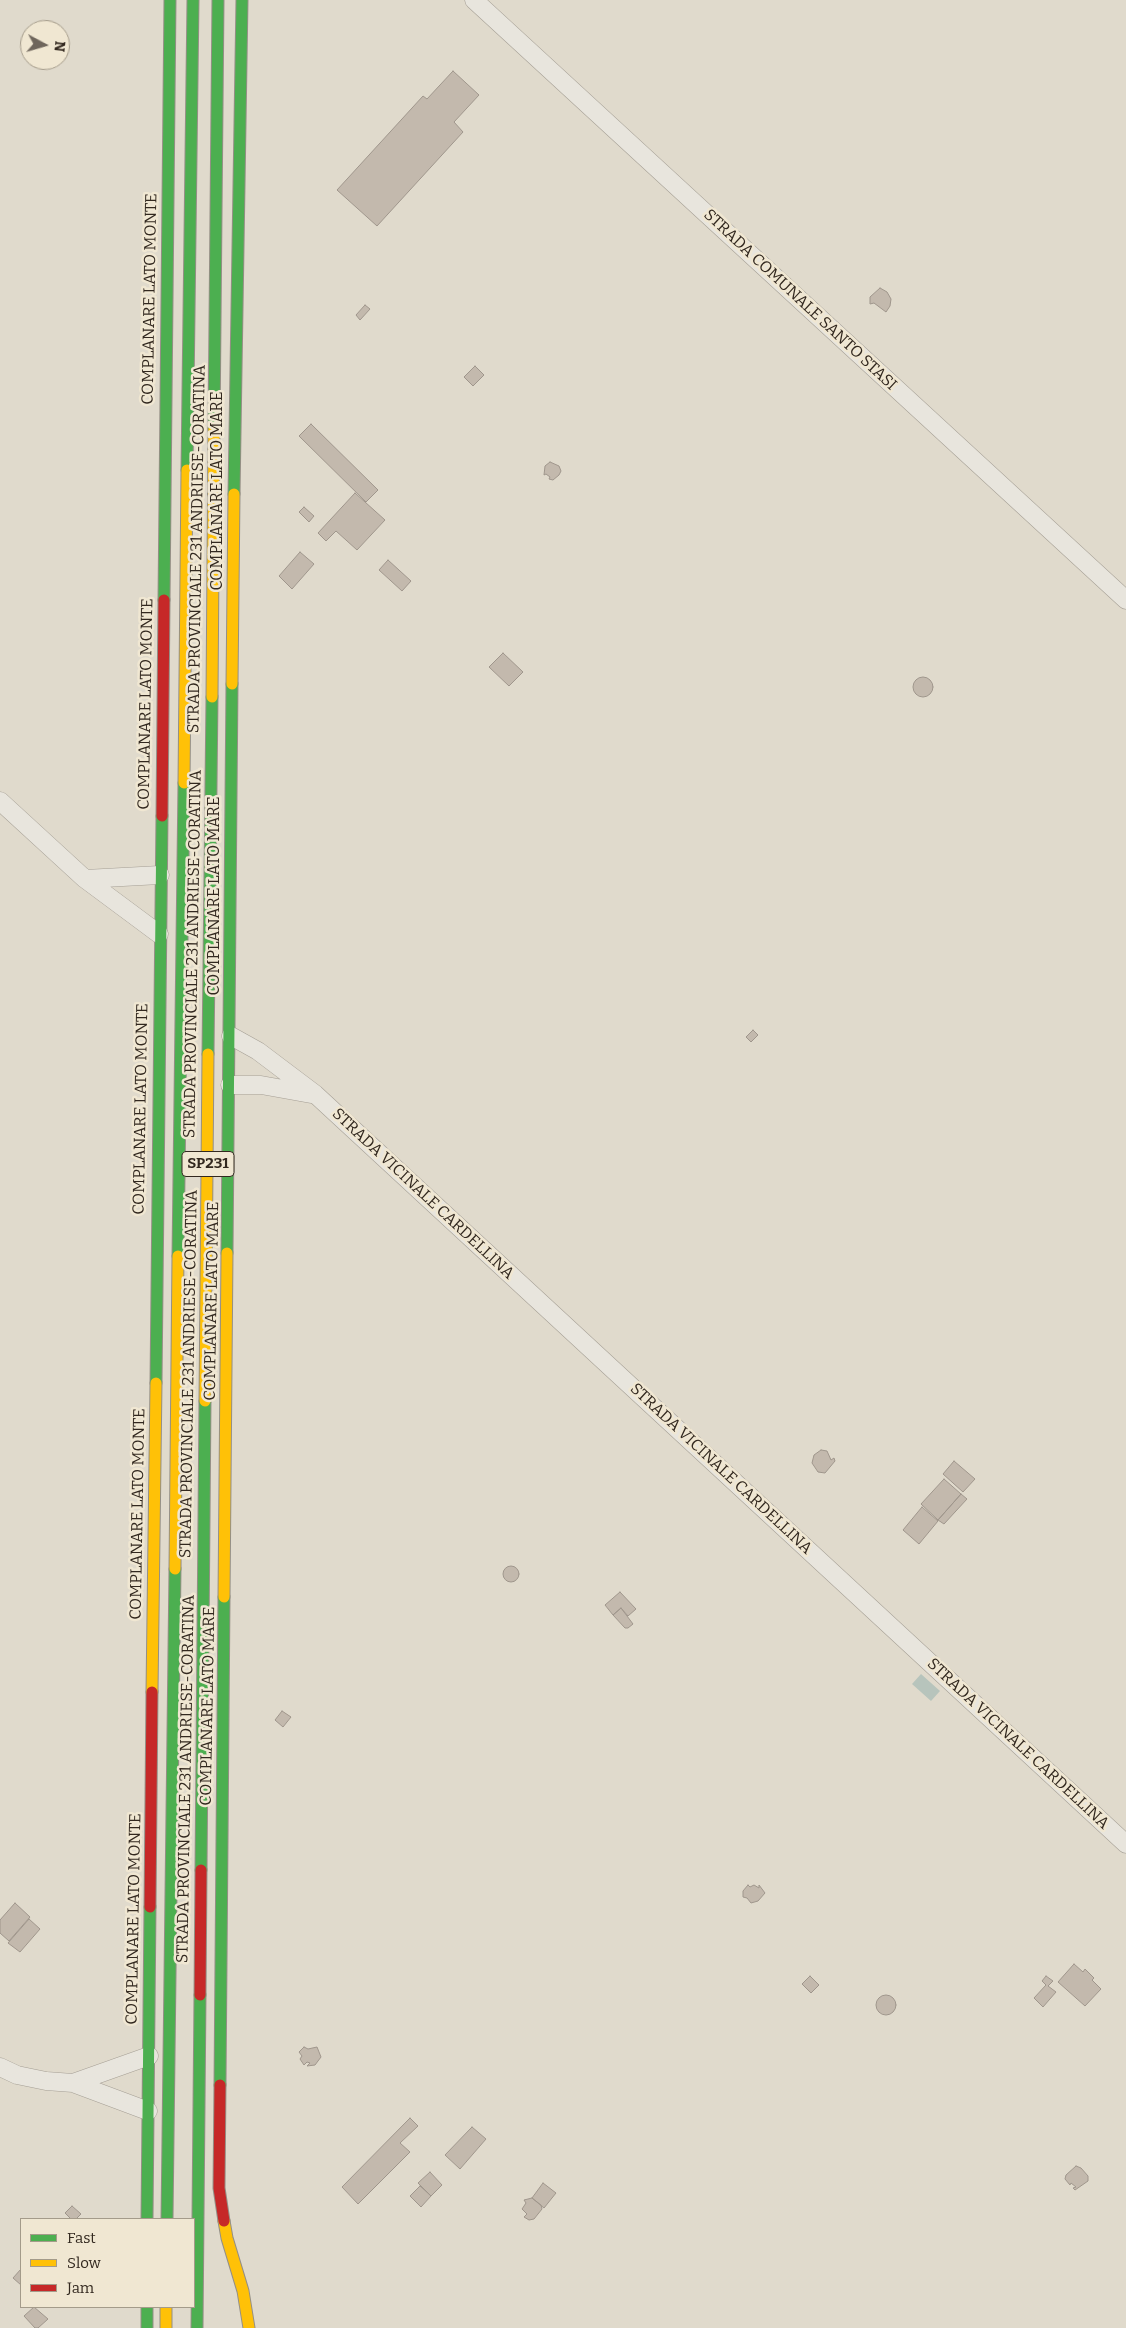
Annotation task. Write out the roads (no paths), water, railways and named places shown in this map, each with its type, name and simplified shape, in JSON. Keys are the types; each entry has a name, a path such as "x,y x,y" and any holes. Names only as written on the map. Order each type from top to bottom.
{"main road":[{"name":"COMPLANARE LATO MONTE","path":"148,2218 159,934 170,0"},
{"name":"STRADA PROVINCIALE 231 ANDRIESE-CORATINA","path":"166,2218 193,0"},
{"name":"STRADA PROVINCIALE 231 ANDRIESE-CORATINA","path":"197,2328 218,0"},
{"name":"COMPLANARE LATO MARE","path":"242,0 235,373 219,2188 227,2238 243,2291 250,2328"},
{"path":"146,2328 147,2308"},
{"path":"166,2308 166,2328"}],"street":[{"name":"STRADA COMUNALE SANTO STASI","path":"474,0 1126,600"},
{"path":"0,801 85,879 159,934"},
{"path":"85,879 160,875"},
{"name":"STRADA VICINALE CARDELLINA","path":"230,1036 258,1051 315,1094 1126,1844"},
{"path":"230,1085 261,1085 315,1094"},
{"path":"73,2083 149,2056"},
{"path":"0,2067 17,2075 46,2081 73,2083 148,2111"}]}
